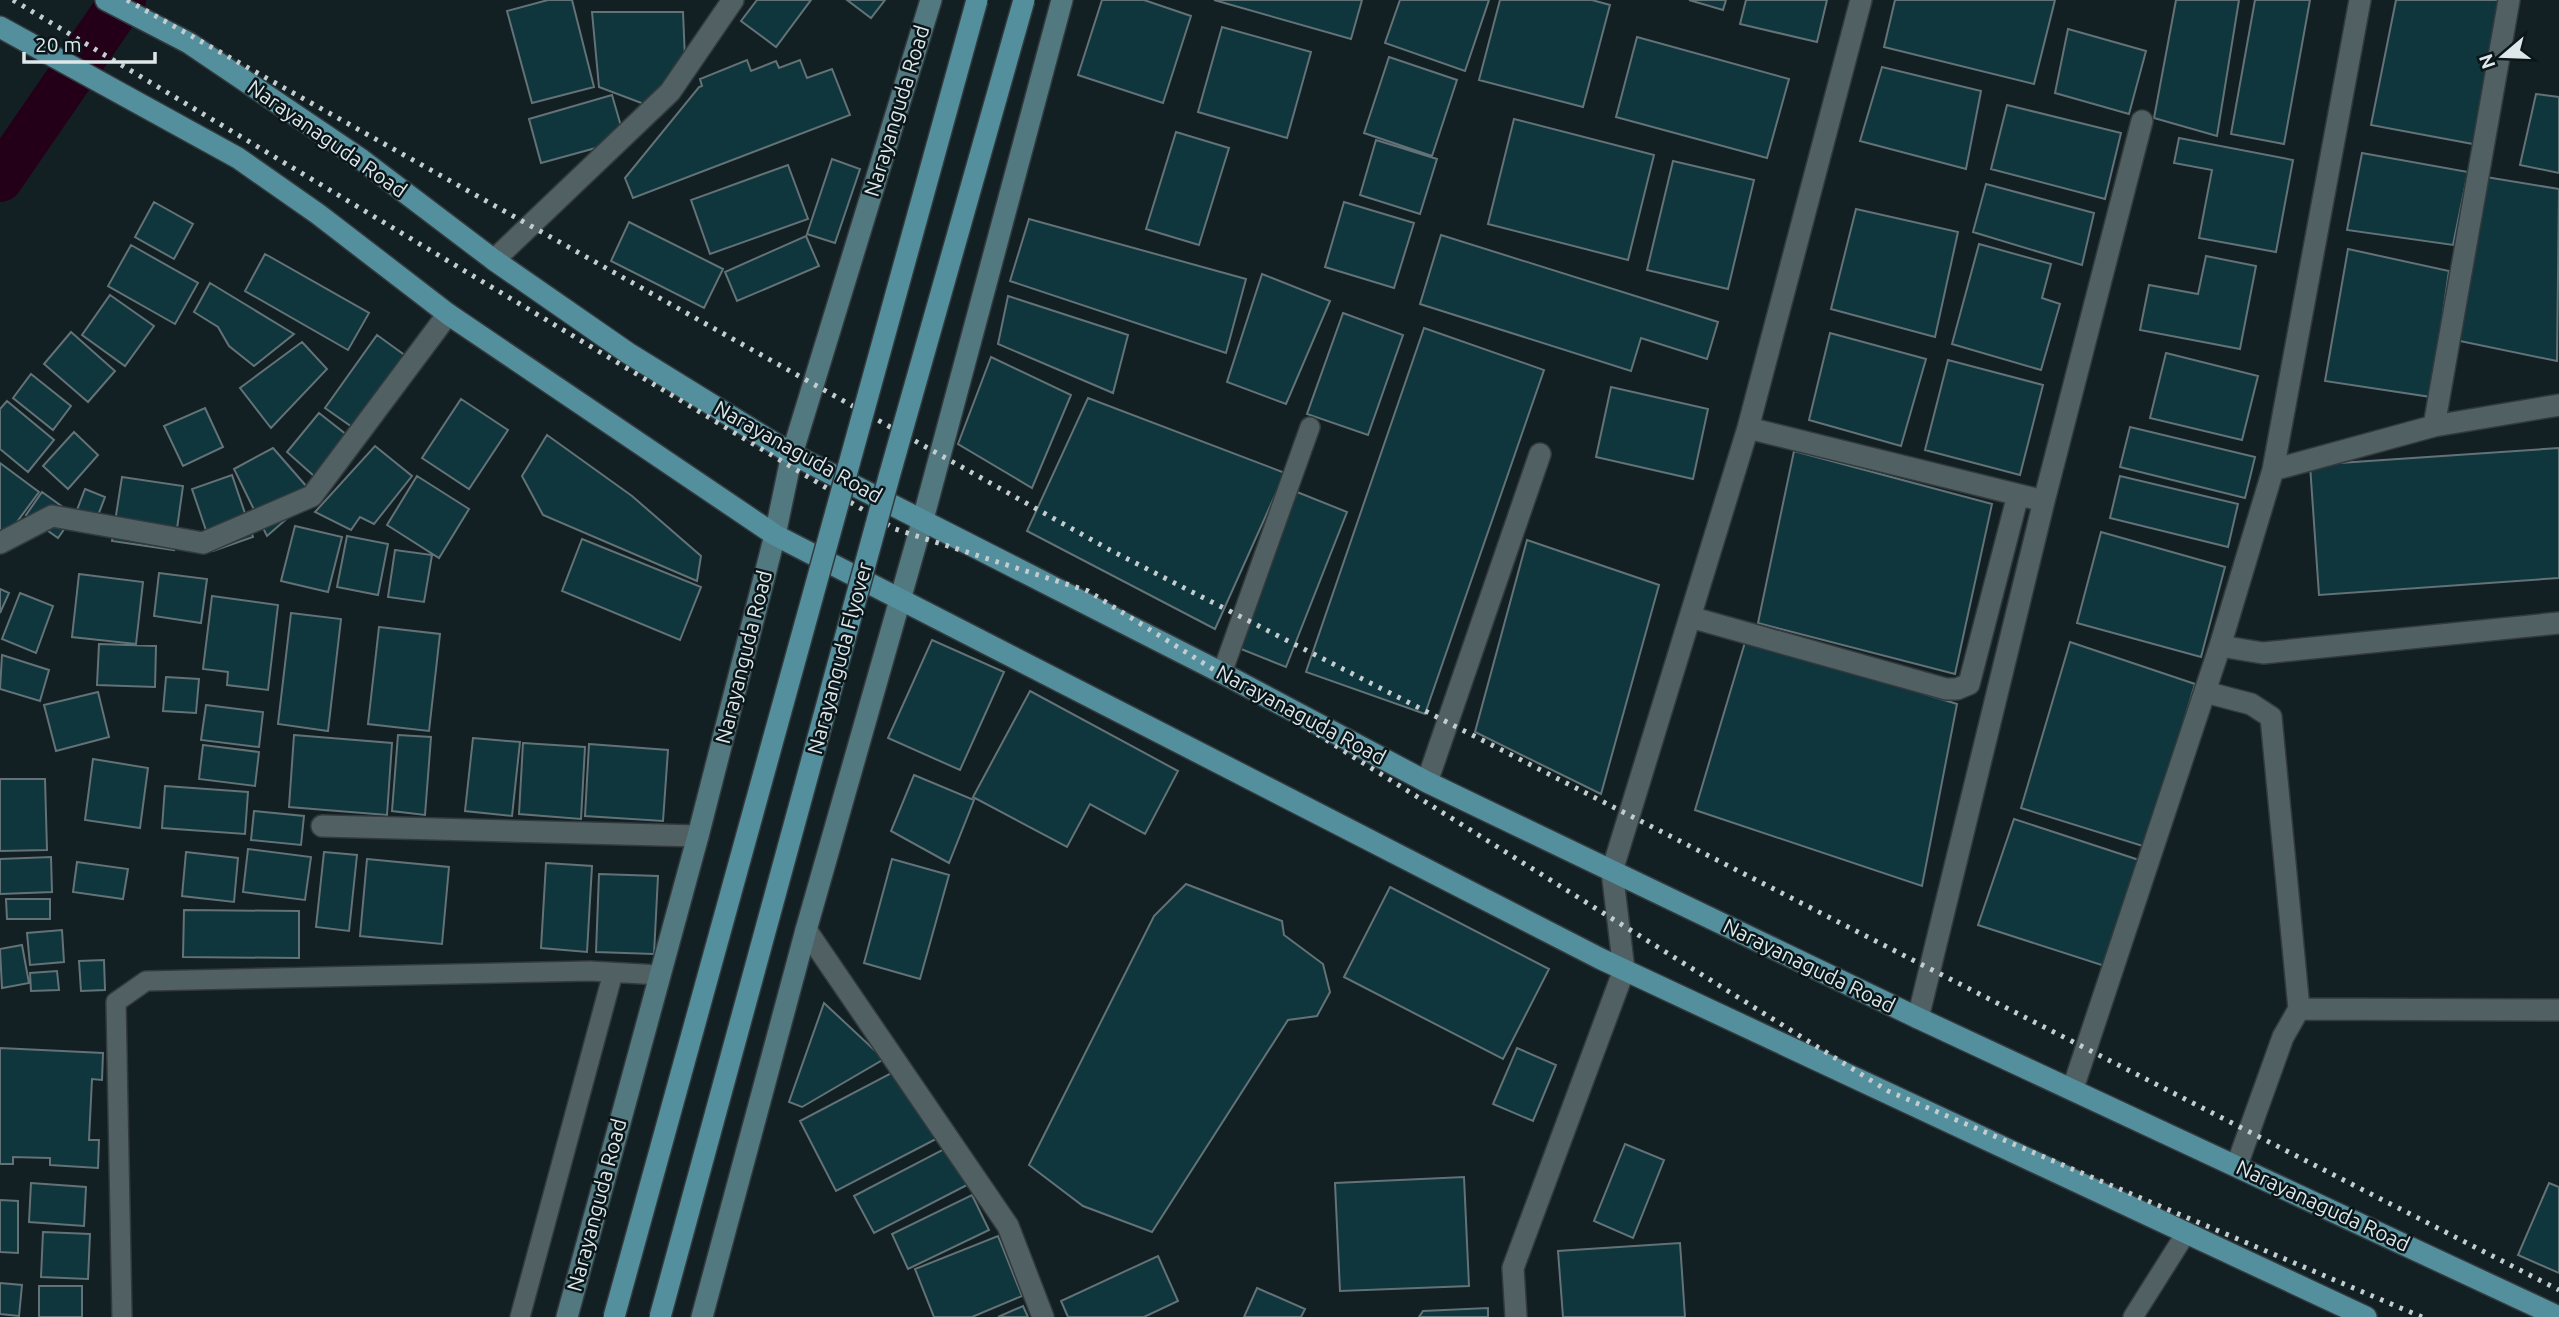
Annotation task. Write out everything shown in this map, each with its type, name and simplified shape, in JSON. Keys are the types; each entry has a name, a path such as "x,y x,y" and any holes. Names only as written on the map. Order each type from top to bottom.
{"main road":[{"name":"Narayanaguda Road","path":"106,0 189,43 362,160 494,260 628,353 792,454 1222,673 1427,782 1918,1018 2559,1317"},
{"name":"Narayanguda Flyover","path":"614,1317 977,0"},
{"name":"Narayanguda Flyover","path":"660,1317 885,491 1024,0"},
{"path":"0,27 238,159 318,214 448,314 775,535 1624,970 2365,1317"}],"street":[{"path":"494,260 670,92 733,0"},
{"name":"Narayanguda Road","path":"567,1317 698,836 775,535 792,454 931,0"},
{"path":"702,1317 806,930 923,519 1062,0"},
{"path":"1516,1317 1513,1268 1624,970 1612,871 1748,428 1861,0"},
{"path":"2073,1088 2220,646 2273,470 2360,0"},
{"path":"2434,426 2509,0"},
{"path":"1918,1018 2044,501 2142,121"},
{"path":"0,543 52,516 203,543 312,496 448,314"},
{"path":"2273,470 2434,426 2559,405"},
{"path":"1748,428 2044,501"},
{"path":"1427,782 1540,454"},
{"path":"1690,617 1946,689 1958,690 1969,684 2018,495"},
{"path":"2220,646 2263,653 2559,623"},
{"path":"2204,692 2251,704 2271,717 2299,1009 2283,1037 2237,1166"},
{"path":"322,826 698,836"},
{"path":"806,930 1008,1226 1043,1317"},
{"path":"2299,1009 2559,1010"}],"lane":[{"path":"1222,673 1310,426"},
{"path":"122,1317 116,1002 146,981 576,972 660,975"},
{"path":"520,1317 613,973"},
{"path":"2133,1317 2186,1233"}],"building":[{"path":"548,0 572,0 594,87 532,103 507,11"},
{"path":"757,0 811,0 776,47 741,21"},
{"path":"847,0 885,0 871,18"},
{"path":"1102,0 1144,0 1191,16 1163,103 1078,75"},
{"path":"1214,0 1362,0 1351,39"},
{"path":"1400,0 1489,0 1465,71 1385,43"},
{"path":"1500,0 1592,0 1610,5 1583,107 1479,80"},
{"path":"1689,0 1726,0 1723,10"},
{"path":"1746,0 1827,0 1817,42 1740,24"},
{"path":"1895,0 2055,0 2034,84 1884,47"},
{"path":"2176,0 2239,0 2217,136 2154,118"},
{"path":"2255,0 2310,0 2284,144 2231,134"},
{"path":"2396,0 2504,0 2473,144 2371,125"},
{"path":"592,12 683,12 685,59 652,107 599,87"},
{"path":"1222,27 1311,52 1287,138 1198,112"},
{"path":"2068,29 2146,51 2129,114 2055,93"},
{"path":"1637,37 1789,79 1767,158 1616,117"},
{"path":"1389,57 1457,80 1432,156 1364,133"},
{"path":"747,60 751,71 776,61 779,68 800,60 807,78 832,69 850,115 633,198 625,178 702,86 700,79"},
{"path":"1882,67 1981,91 1966,169 1860,141"},
{"path":"2536,94 2559,97 2559,173 2520,165"},
{"path":"612,95 625,140 541,163 529,119"},
{"path":"2007,105 2121,133 2105,199 1991,169"},
{"path":"1514,119 1654,155 1628,260 1488,224"},
{"path":"1176,132 1229,148 1199,245 1146,229"},
{"path":"2179,138 2293,160 2276,252 2199,238 2212,170 2174,163"},
{"path":"1376,140 1437,159 1420,214 1360,195"},
{"path":"2362,153 2468,172 2453,245 2347,230"},
{"path":"832,159 860,169 835,243 807,234"},
{"path":"1673,161 1754,180 1728,289 1647,270"},
{"path":"788,165 808,219 710,254 691,200"},
{"path":"2486,177 2559,189 2557,361 2455,340"},
{"path":"1986,184 2094,213 2082,265 1973,232"},
{"path":"154,202 193,224 174,259 135,237"},
{"path":"1344,202 1414,223 1394,288 1325,267"},
{"path":"1856,209 1958,232 1935,337 1831,309"},
{"path":"1029,219 1246,279 1226,353 1010,281"},
{"path":"629,222 723,269 704,308 611,261"},
{"path":"1441,235 1718,322 1707,359 1641,338 1631,371 1420,304"},
{"path":"806,236 819,266 737,301 725,272"},
{"path":"1979,244 2051,264 2042,298 2060,304 2041,370 1952,344"},
{"path":"131,245 198,283 175,324 108,286"},
{"path":"2348,249 2449,271 2431,397 2325,381"},
{"path":"265,254 369,313 348,350 245,291"},
{"path":"2206,256 2256,266 2240,349 2140,330 2149,285 2198,294"},
{"path":"1262,274 1330,301 1286,404 1227,382"},
{"path":"210,283 294,334 254,366 229,346 218,327 194,312"},
{"path":"110,295 154,326 125,366 82,335"},
{"path":"1008,296 1128,335 1113,393 998,344"},
{"path":"1343,313 1403,335 1368,435 1307,414"},
{"path":"1424,328 1544,370 1425,714 1306,672"},
{"path":"71,332 115,371 88,402 44,364"},
{"path":"1830,333 1926,359 1901,446 1809,420"},
{"path":"377,335 417,364 365,436 325,408"},
{"path":"302,342 327,369 271,428 240,388"},
{"path":"2166,353 2258,376 2242,440 2150,418"},
{"path":"991,357 1071,395 1032,488 958,444"},
{"path":"1948,360 2043,385 2020,475 1925,450"},
{"path":"31,374 71,406 53,430 13,398"},
{"path":"1611,387 1708,409 1693,479 1596,457"},
{"path":"1088,398 1285,473 1215,629 1027,531"},
{"path":"461,399 508,430 469,489 422,458"},
{"path":"7,401 54,440 28,472 0,449 0,409"},
{"path":"205,408 223,447 183,466 164,426"},
{"path":"319,413 357,443 323,484 287,452"},
{"path":"2130,427 2255,457 2245,498 2120,467"},
{"path":"74,432 98,455 68,489 43,466"},
{"path":"547,435 632,496 701,556 697,581 543,515 522,476"},
{"path":"375,446 412,476 374,524 360,517 351,530 315,512"},
{"path":"273,448 314,495 267,536 234,469"},
{"path":"2559,448 2559,578 2319,595 2310,465"},
{"path":"1794,451 1992,504 1955,674 1758,623"},
{"path":"0,463 39,492 0,545"},
{"path":"232,475 253,537 213,551 192,489"},
{"path":"417,476 469,509 439,558 387,525"},
{"path":"2120,476 2238,504 2228,547 2110,518"},
{"path":"122,477 183,486 174,550 112,541"},
{"path":"85,489 105,497 92,531 72,523"},
{"path":"42,492 74,515 58,538 26,515"},
{"path":"1297,492 1347,512 1286,667 1236,647"},
{"path":"295,526 342,537 328,592 281,581"},
{"path":"2101,532 2225,567 2201,657 2077,623"},
{"path":"347,536 388,544 378,595 337,587"},
{"path":"582,539 701,587 680,640 562,591"},
{"path":"1527,540 1659,585 1601,794 1475,732"},
{"path":"395,550 432,555 424,602 388,597"},
{"path":"159,573 207,579 201,623 154,616"},
{"path":"79,574 143,582 136,644 72,637"},
{"path":"0,589 9,593 0,613"},
{"path":"20,593 53,606 36,653 2,639"},
{"path":"212,596 278,605 268,690 227,685 228,672 203,669"},
{"path":"291,613 341,619 328,731 278,724"},
{"path":"379,627 440,634 429,731 368,724"},
{"path":"1746,639 1957,704 1922,886 1695,810"},
{"path":"932,640 1004,672 960,770 888,738"},
{"path":"2070,642 2195,684 2146,847 2021,808"},
{"path":"99,644 156,646 155,687 97,685"},
{"path":"2,655 49,670 40,701 0,689"},
{"path":"166,677 199,679 196,713 163,711"},
{"path":"1030,691 1178,771 1145,834 1090,804 1067,847 973,797"},
{"path":"98,692 109,737 56,751 44,705"},
{"path":"206,705 263,712 259,747 201,740"},
{"path":"294,735 392,743 387,815 289,807"},
{"path":"398,735 431,737 425,815 392,811"},
{"path":"473,738 520,742 512,816 465,811"},
{"path":"523,743 585,747 581,819 519,814"},
{"path":"589,744 668,750 663,821 585,816"},
{"path":"203,745 259,752 255,786 199,779"},
{"path":"93,759 148,768 140,828 85,820"},
{"path":"914,775 974,800 949,863 891,831"},
{"path":"0,779 45,779 47,850 0,851"},
{"path":"165,786 248,792 245,834 162,828"},
{"path":"254,811 304,816 301,845 251,840"},
{"path":"2014,819 2145,862 2111,968 1978,925"},
{"path":"248,849 311,857 305,900 243,892"},
{"path":"186,852 238,858 234,902 182,896"},
{"path":"324,852 357,855 349,931 316,927"},
{"path":"51,857 52,892 0,894 0,859"},
{"path":"367,859 449,867 442,944 360,936"},
{"path":"892,859 949,875 920,979 864,963"},
{"path":"77,862 128,869 123,899 73,892"},
{"path":"546,863 592,866 587,952 541,948"},
{"path":"599,874 658,876 654,954 596,952"},
{"path":"1186,884 1282,921 1284,935 1323,964 1330,992 1317,1016 1288,1020 1152,1232 1083,1206 1029,1165 1154,916"},
{"path":"1390,887 1549,969 1503,1059 1344,977"},
{"path":"6,899 50,899 50,919 7,919"},
{"path":"184,910 299,911 299,958 183,957"},
{"path":"62,930 64,962 30,965 27,933"},
{"path":"22,945 29,983 2,988 0,949"},
{"path":"104,960 105,990 81,991 79,961"},
{"path":"57,971 59,990 31,991 30,973"},
{"path":"824,1003 884,1059 802,1107 789,1102"},
{"path":"0,1048 103,1053 102,1080 92,1079 89,1140 99,1140 98,1168 50,1165 50,1158 13,1157 13,1164 0,1164"},
{"path":"1517,1048 1556,1065 1533,1121 1493,1104"},
{"path":"899,1069 936,1139 836,1191 800,1121"},
{"path":"1625,1144 1664,1160 1633,1238 1594,1221"},
{"path":"948,1147 967,1185 874,1233 854,1196"},
{"path":"1464,1177 1469,1286 1340,1291 1335,1183"},
{"path":"31,1183 86,1187 84,1226 29,1222"},
{"path":"2549,1183 2559,1187 2559,1273 2518,1255"},
{"path":"972,1195 989,1230 908,1269 892,1234"},
{"path":"0,1200 18,1201 18,1253 0,1252"},
{"path":"43,1232 90,1234 88,1279 41,1277"},
{"path":"998,1236 1022,1296 972,1317 934,1317 915,1269"},
{"path":"1680,1243 1685,1317 1563,1317 1558,1251"},
{"path":"1158,1256 1178,1301 1144,1317 1068,1317 1061,1301"},
{"path":"0,1283 22,1285 19,1316 0,1314"},
{"path":"39,1286 82,1286 82,1317 39,1317"},
{"path":"1257,1288 1305,1309 1301,1317 1244,1317"},
{"path":"1023,1306 1028,1317 998,1317"},
{"path":"1488,1308 1488,1317 1419,1317 1423,1311"}],"waterway":[{"path":"0,179 123,0"}],"railway":[{"path":"13,0 895,529 1088,591 1888,1091 2422,1317"},
{"path":"127,0 1110,550 2559,1290"}]}
